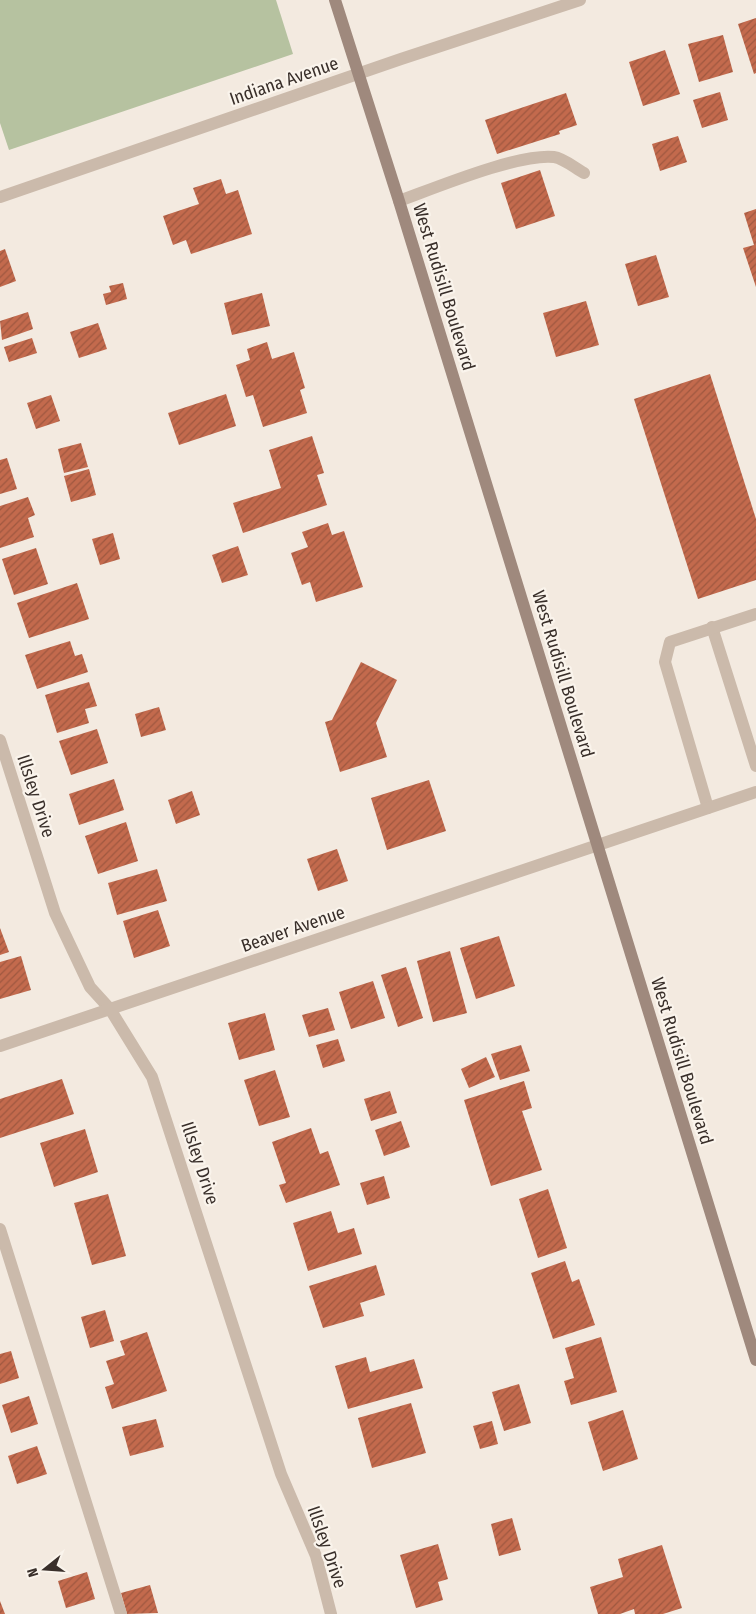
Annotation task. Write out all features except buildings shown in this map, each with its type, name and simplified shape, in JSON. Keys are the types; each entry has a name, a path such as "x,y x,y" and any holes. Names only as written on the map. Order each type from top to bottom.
{"street":[{"name":"West Rudisill Boulevard","path":"335,0 399,201 756,1360"},
{"name":"Indiana Avenue","path":"0,197 580,0"},
{"path":"399,201 458,180 542,156 556,157 584,173"},
{"path":"708,808 665,662 670,642 756,614"},
{"path":"712,627 756,766"},
{"name":"Illsley Drive","path":"0,740 55,912 90,987 110,1009 152,1077 282,1474 316,1556 331,1614"},
{"name":"Beaver Avenue","path":"0,1046 756,792"},
{"path":"0,1229 120,1614"}],"green space":[{"path":"0,0 276,0 293,54 9,150 0,123"}]}
